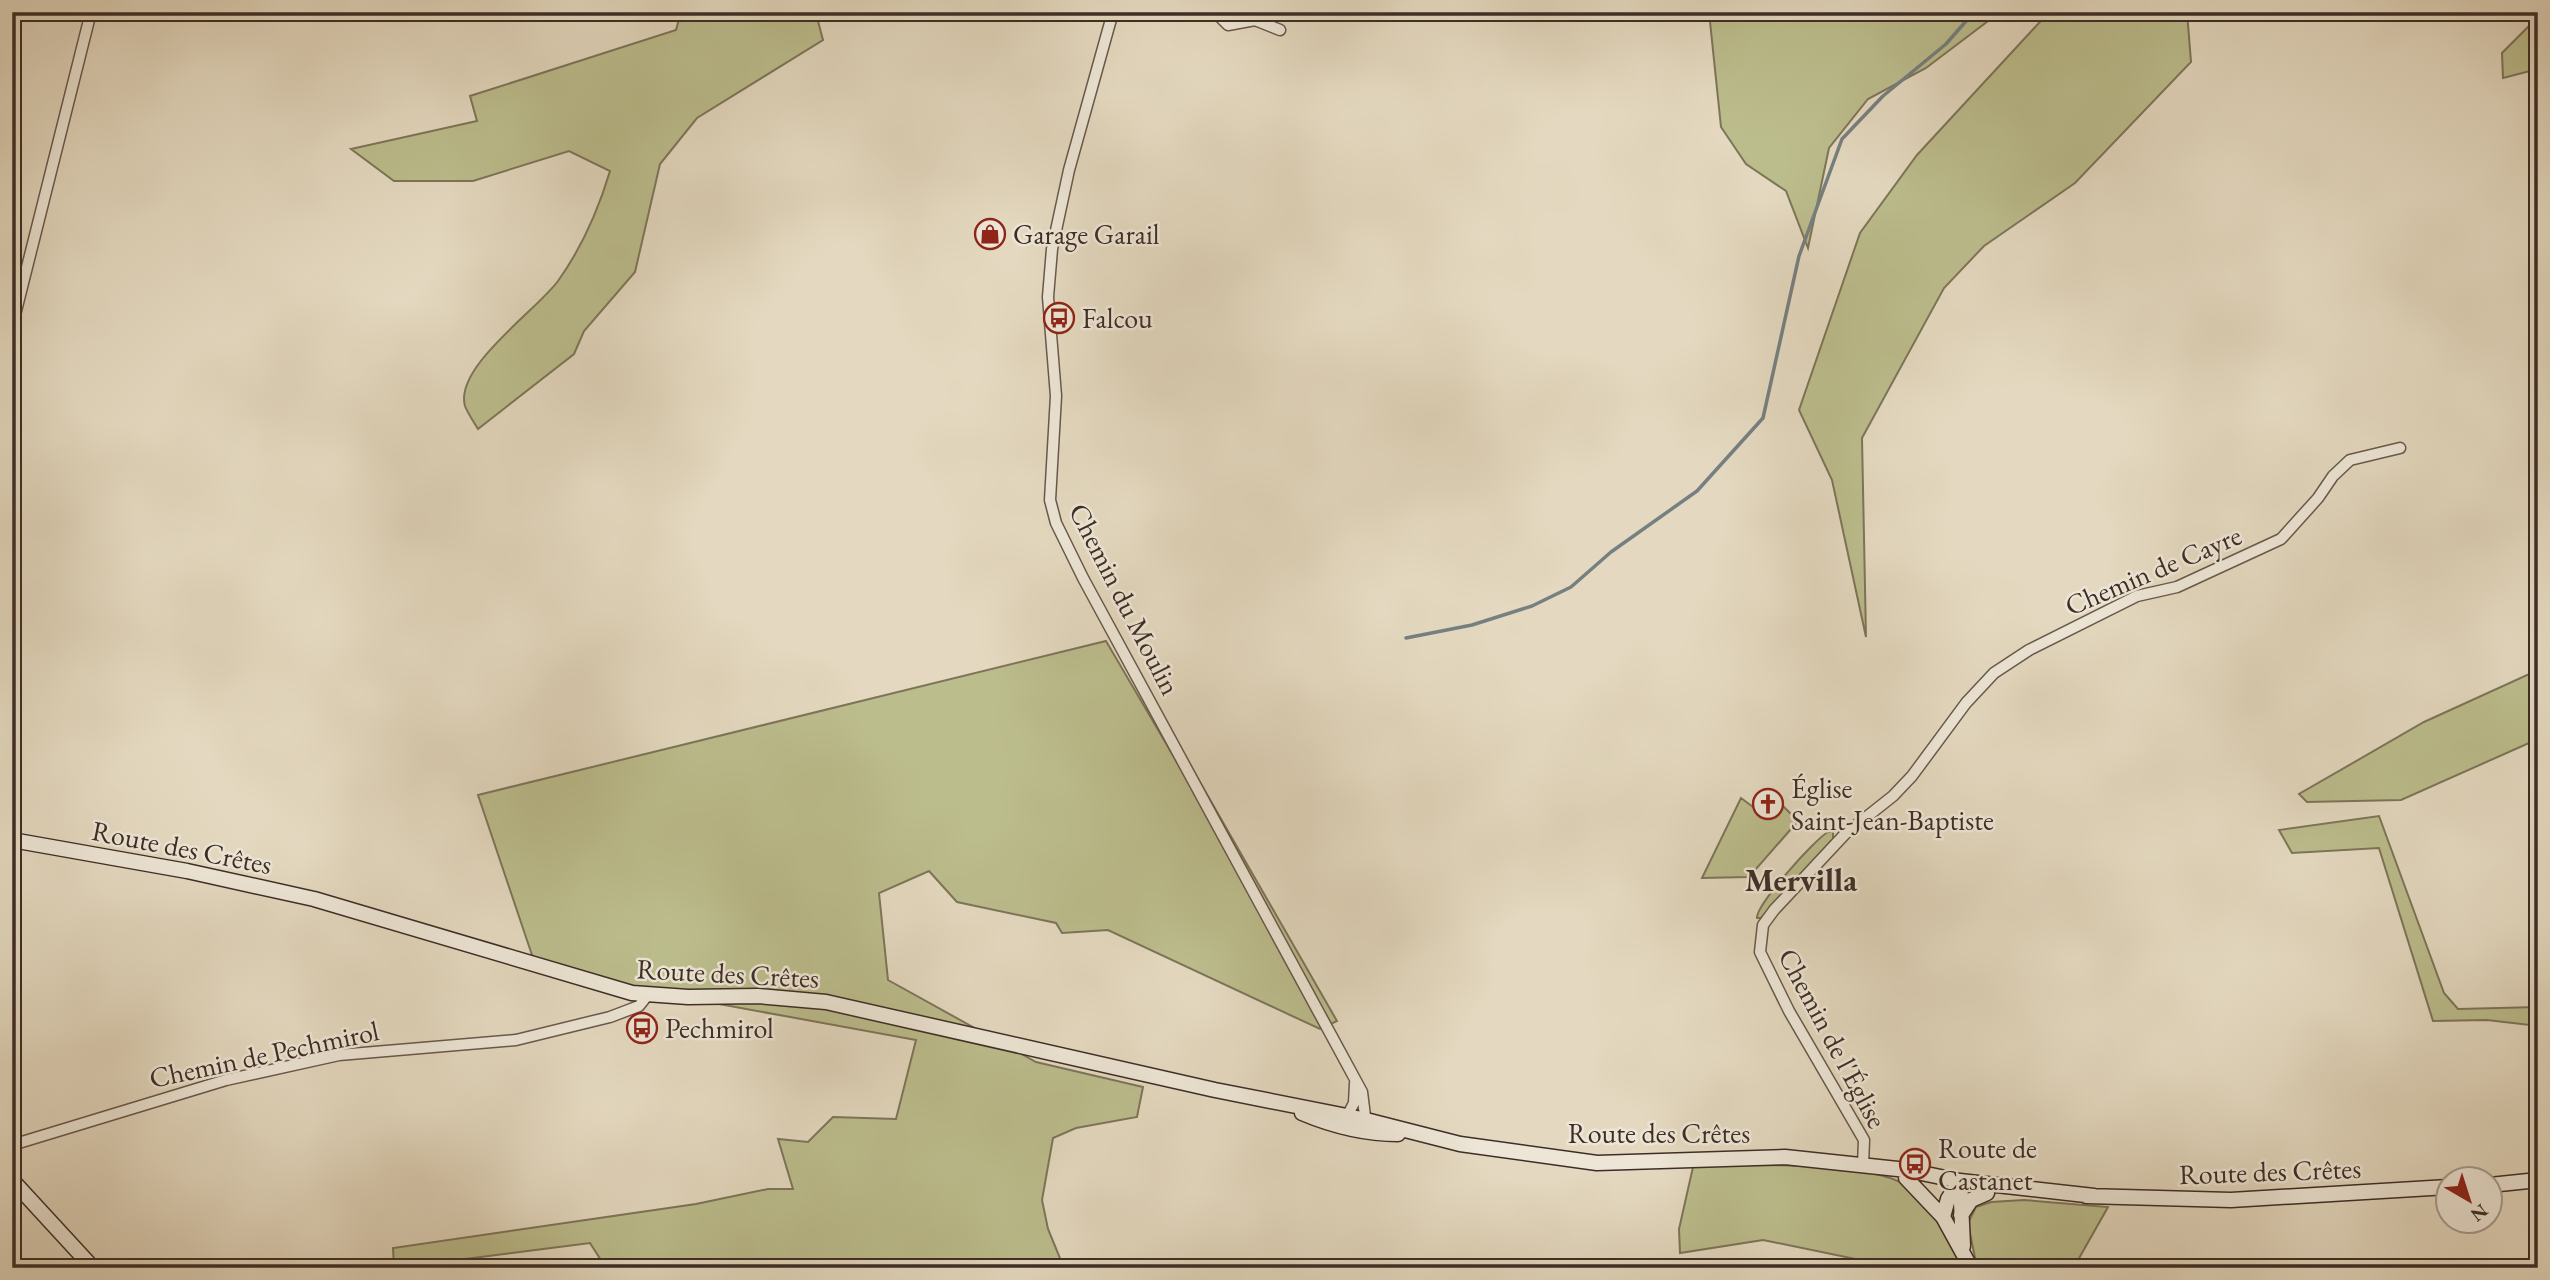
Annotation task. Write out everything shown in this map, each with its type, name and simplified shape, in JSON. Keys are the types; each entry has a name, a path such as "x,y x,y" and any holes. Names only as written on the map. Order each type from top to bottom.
{"street":[{"path":"12,327 91,12"},
{"name":"Chemin du Moulin","path":"1112,12 1109,36 1069,170 1052,249 1048,297 1055,396 1050,500 1056,523 1089,590 1364,1099 1365,1116 1354,1121"},
{"path":"1214,12 1228,25 1255,20 1280,30"},
{"name":"Chemin de Cayre","path":"1761,932 1774,910 1826,853 1912,776 1966,703 1994,673 2029,650 2137,596 2177,587 2273,543 2290,532 2333,476 2350,460 2400,448"},
{"name":"Route des Crêtes","path":"12,840 301,896 413,927 598,985 647,996 758,996 826,1002 1354,1121 1551,1159 1597,1163 1785,1157 1863,1165 1987,1193 2053,1197 2094,1196"},
{"name":"Chemin de l'Église","path":"1761,932 1760,952 1783,999 1864,1140 1863,1165"},
{"name":"Chemin de Pechmirol","path":"12,1145 238,1077 340,1055 516,1040 610,1017 639,1006 647,996"},
{"path":"1354,1121 1355,1083"},
{"name":"Route des Crêtes","path":"1863,1165 1906,1178 1958,1186 2094,1196 2244,1200 2434,1188"},
{"path":"1906,1178 1943,1217 1968,1261"},
{"path":"12,1180 93,1268"},
{"path":"2504,1184 2538,1181"},
{"path":"1943,1217 1945,1204 1958,1186"},
{"path":"1958,1186 1968,1261"},
{"path":"1961,1216 1970,1200 1987,1193"}],"green space":[{"path":"681,12 828,12 818,21 823,40 697,118 660,164 635,272 584,331 574,354 478,429 465,406 465,391 472,374 499,340 558,281 589,228 610,171 569,151 473,181 394,181 351,149 477,121 470,96 676,30"},
{"path":"1709,12 2000,12 1926,68 1868,99 1829,148 1808,248 1786,191 1746,164 1721,127"},
{"path":"2049,12 2187,12 2191,62 2075,183 1984,246 1944,288 1862,438 1866,637 1832,480 1799,410 1860,233 1917,155"},
{"path":"2538,17 2538,69 2503,78 2502,53"},
{"path":"1106,641 1181,769 1194,772 1337,1021 1320,1029 1108,930 1062,933 1056,923 957,902 929,871 879,893 888,980 1036,1062 1143,1087 1137,1117 1076,1128 1053,1138 1042,1200 1048,1229 1064,1268 606,1268 590,1243 394,1268 393,1248 696,1204 768,1189 793,1189 778,1139 808,1142 833,1117 896,1119 916,1040 615,985 533,958 478,795"},
{"path":"2538,670 2538,739 2401,800 2307,802 2299,794 2424,722"},
{"path":"1741,798 1765,816 1770,811 1774,815 1783,806 1798,821 1749,877 1702,878"},
{"path":"2379,816 2444,993 2458,1009 2538,1007 2538,1026 2487,1020 2433,1021 2379,848 2292,853 2279,830"},
{"path":"1828,832 1833,832 1833,839 1761,918 1757,918 1766,900 1787,873"},
{"path":"1736,1165 1845,1169 1867,1172 1902,1183 1931,1209 1969,1268 1899,1268 1763,1240 1680,1253 1679,1229 1693,1167"},
{"path":"2024,1200 2108,1207 2078,1260 2036,1262 2037,1268 1977,1268 1968,1223 1976,1207 1991,1202"}],"waterway":[{"path":"1406,638 1472,625 1532,606 1571,587 1611,552 1697,491 1763,418 1799,256 1842,139 1883,96 1946,44 1974,12"}],"place":[{"name":"Garage Garail","path":"990,234"},
{"name":"Falcou","path":"1059,318"},
{"name":"Église Saint-Jean-Baptiste","path":"1768,804"},
{"name":"Pechmirol","path":"642,1028"},
{"name":"Route de Castanet","path":"1915,1164"}],"district":[{"name":"Mervilla","path":"1801,880"}]}
